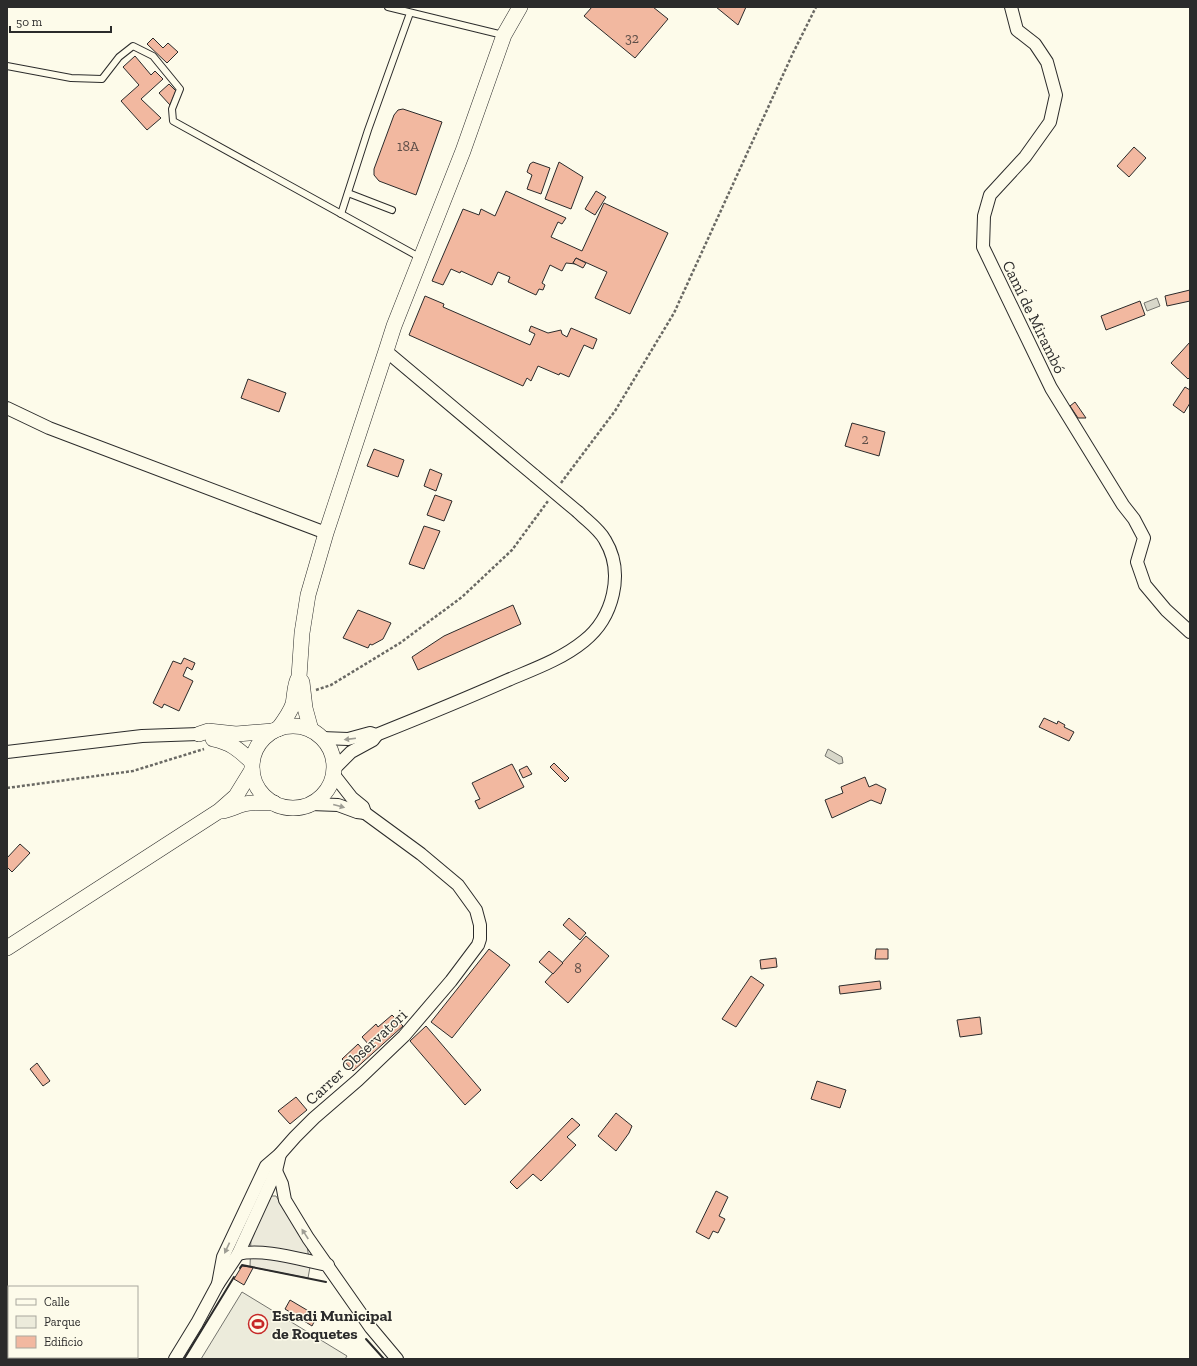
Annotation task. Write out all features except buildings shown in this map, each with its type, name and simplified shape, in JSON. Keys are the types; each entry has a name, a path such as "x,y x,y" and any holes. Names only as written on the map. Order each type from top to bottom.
{"street":[{"path":"7,948 219,812 236,796 252,766 259,744 265,737 276,730 290,711 296,682 299,677 305,611 326,533 386,351 463,151 504,35 520,7"},
{"name":"Camí de Mirambó","path":"1011,7 1017,30 1035,44 1047,62 1056,95 1050,122 1025,157 990,196 984,216 983,247 1051,388 1123,505 1134,519 1144,538 1137,562 1145,585 1166,610 1190,632"},
{"path":"334,772 351,752 373,740 376,735 451,705 545,664 576,647 596,630 608,609 615,580 615,566 612,555 605,540 594,526 386,351"},
{"path":"7,408 48,428 326,533"},
{"path":"199,734 234,746 252,766 257,786 267,799 283,807 302,807 311,804 326,792 331,784 334,772 334,762 330,749 316,734 305,708 303,684 299,677"},
{"path":"7,752 142,736 199,734 208,731 236,734 276,730 295,726 316,734 348,739 370,733 376,735"},
{"path":"311,804 338,805 357,812 365,813 363,807 352,798 334,772"},
{"path":"219,812 249,803 274,803"},
{"name":"Carrer Observatori","path":"175,1359 218,1284 238,1254 276,1171 280,1154 314,1118 358,1080 404,1036 451,982 480,939 480,925 476,910 458,885 365,813"},
{"path":"218,1284 223,1257 266,1166 280,1154"},
{"path":"276,1171 282,1184 285,1200 308,1238 371,1328 397,1359"},
{"path":"253,1194 271,1191 285,1200"},
{"path":"245,1211 246,1224 240,1235 254,1252"},
{"path":"238,1254 254,1252 328,1265"}],"lane":[{"path":"388,7 504,35"},
{"path":"341,214 368,130 410,13"},
{"path":"7,66 71,78 102,79 119,57 133,46 153,56 180,89 172,109 173,121 421,258"},
{"path":"348,193 392,210"}],"path":[{"path":"559,487 615,411 674,313 790,60 816,7"},
{"path":"331,685 400,643 462,597 512,550 549,500"},
{"path":"7,788 133,771 207,749"}],"green space":[{"name":"Estadi Municipal de Roquetes","path":"242,1292 347,1356 345,1359 201,1359"}],"shaded area":[{"path":"1157,298 1160,306 1147,311 1144,303"},
{"path":"828,749 842,757 843,763 839,764 825,756"},
{"path":"270,1196 276,1196 307,1245 310,1267 308,1278 250,1267 251,1237"}],"wall":[{"path":"240,1268 242,1265 326,1282"},
{"path":"184,1359 234,1277"},
{"path":"366,1339 384,1359"}],"place":[{"name":"Estadi Municipal de Roquetes","path":"258,1324"}]}
